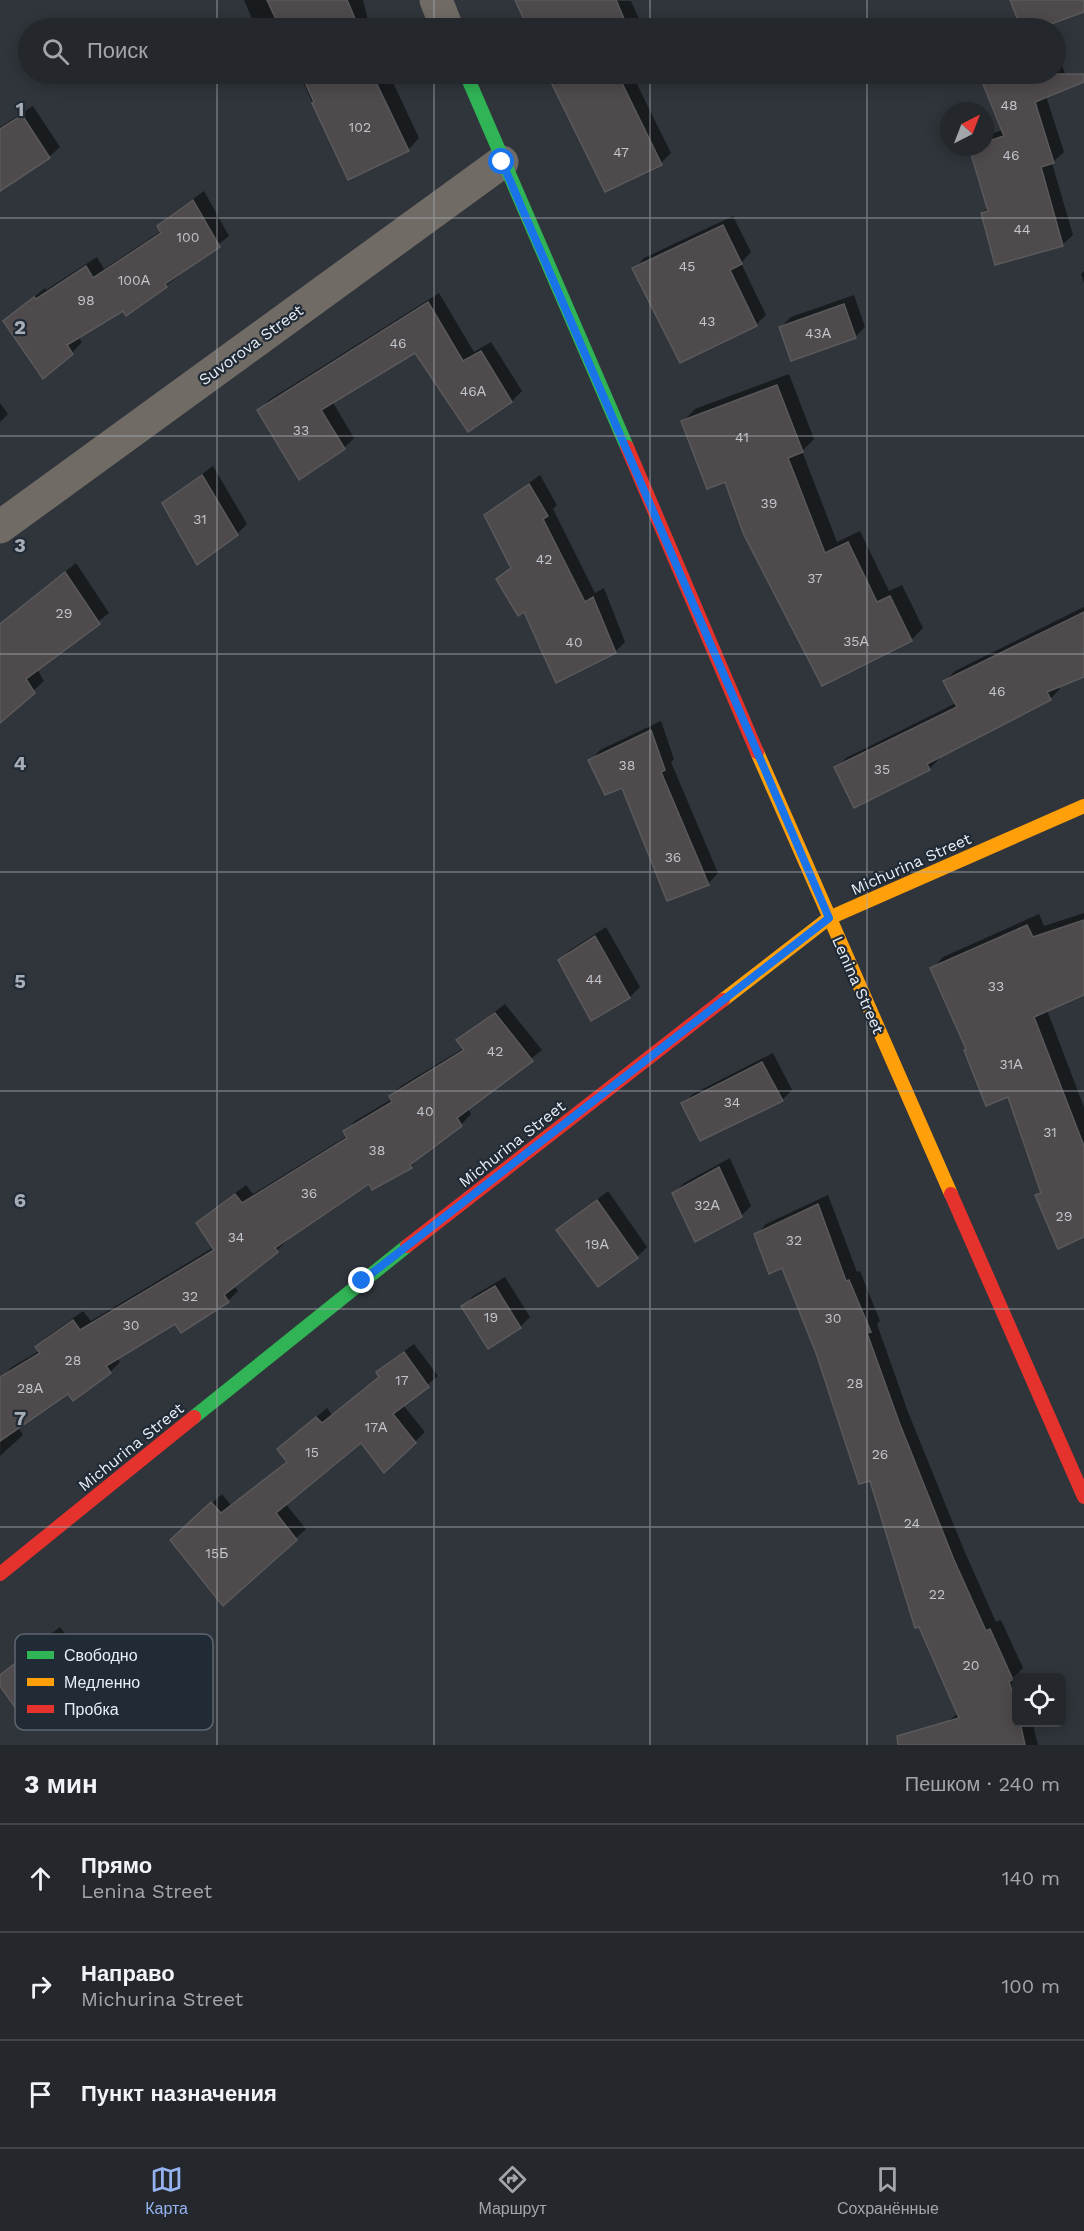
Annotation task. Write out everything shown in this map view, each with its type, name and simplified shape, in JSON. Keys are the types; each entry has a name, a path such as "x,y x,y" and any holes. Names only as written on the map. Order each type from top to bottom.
{"street":[{"path":"436,0 443,18"},
{"name":"Lenina Street","path":"470,84 829,918 1084,1497"},
{"name":"Suvorova Street","path":"0,527 502,162"},
{"name":"Michurina Street","path":"0,1574 362,1281 829,918 1084,806"}],"building":[{"path":"267,0 347,0 355,18 275,18"},
{"path":"515,0 616,0 624,18 523,18"},
{"path":"1010,0 1084,0 1084,12 1066,19 1017,18"},
{"path":"1066,74 1084,74 1084,82 1035,102 1054,163 1041,167 1063,246 995,265 981,213 988,211 972,156 994,156 994,139 1004,136 994,111 994,102 990,102 983,84 1066,84"},
{"path":"306,84 377,84 409,151 348,180 312,103 314,102"},
{"path":"552,84 622,84 662,165 605,192"},
{"path":"22,115 50,158 0,191 0,129"},
{"path":"193,200 220,247 165,284 167,287 126,316 123,311 67,345 73,354 43,379 3,321 34,297 36,299 86,266 93,278 161,233 157,226"},
{"path":"723,225 742,264 730,270 757,326 680,363 632,268"},
{"path":"428,302 463,361 481,351 512,402 468,432 415,353 321,410 345,449 299,480 257,410"},
{"path":"844,304 856,338 791,361 779,327"},
{"path":"777,385 803,452 788,458 825,553 848,542 877,602 890,596 912,641 822,686 744,535 725,482 707,489 681,421"},
{"path":"202,475 238,535 197,565 162,503"},
{"path":"529,484 548,516 543,519 585,602 593,597 616,653 556,683 524,612 518,616 496,579 511,568 484,515"},
{"path":"65,572 100,624 26,679 35,693 0,723 0,624"},
{"path":"1084,612 1084,677 1047,692 1051,700 927,764 930,770 854,808 834,767 957,707 943,681"},
{"path":"651,730 665,770 661,772 709,885 667,901 622,788 605,795 588,760"},
{"path":"1084,920 1084,995 1034,1017 1084,1146 1084,1237 1058,1249 1035,1195 1041,1193 1008,1097 986,1106 964,1050 966,1049 930,968 1027,925 1033,937"},
{"path":"595,936 630,998 591,1021 558,960"},
{"path":"495,1013 533,1061 457,1118 462,1126 410,1165 412,1168 372,1190 369,1184 275,1248 278,1252 224,1295 229,1302 181,1333 175,1324 106,1366 111,1373 73,1401 68,1394 0,1441 0,1377 40,1353 35,1347 73,1320 80,1330 214,1250 196,1223 235,1194 242,1203 347,1138 343,1131 392,1102 389,1096 464,1050 456,1040"},
{"path":"762,1062 783,1101 700,1141 681,1103"},
{"path":"719,1167 742,1217 695,1242 672,1193"},
{"path":"597,1200 638,1258 598,1287 556,1230"},
{"path":"818,1204 846,1281 849,1280 871,1332 867,1333 899,1422 954,1560 986,1631 990,1629 1012,1678 1009,1681 1012,1692 1012,1727 1021,1727 1025,1745 898,1745 897,1736 959,1718 919,1627 915,1628 870,1481 859,1484 816,1353 782,1268 769,1274 754,1234"},
{"path":"495,1286 521,1328 488,1349 461,1306"},
{"path":"404,1352 429,1387 393,1414 416,1443 384,1473 361,1443 276,1513 297,1540 223,1606 170,1540 211,1502 221,1513 287,1462 277,1449 316,1417 322,1423 379,1377 376,1372"},
{"path":"15,1663 15,1707 0,1686 0,1675"}],"traffic: fast":[{"path":"470,84 627,447"},
{"path":"194,1417 407,1246"}],"traffic: slow":[{"path":"757,752 951,1194"},
{"path":"723,1000 829,918 1084,806"}],"traffic: jam":[{"path":"627,447 757,752"},
{"path":"407,1246 723,1000"},
{"path":"951,1194 1084,1497"},
{"path":"0,1574 194,1417"}],"route":[{"path":"362,1281 829,918 502,162"}]}
